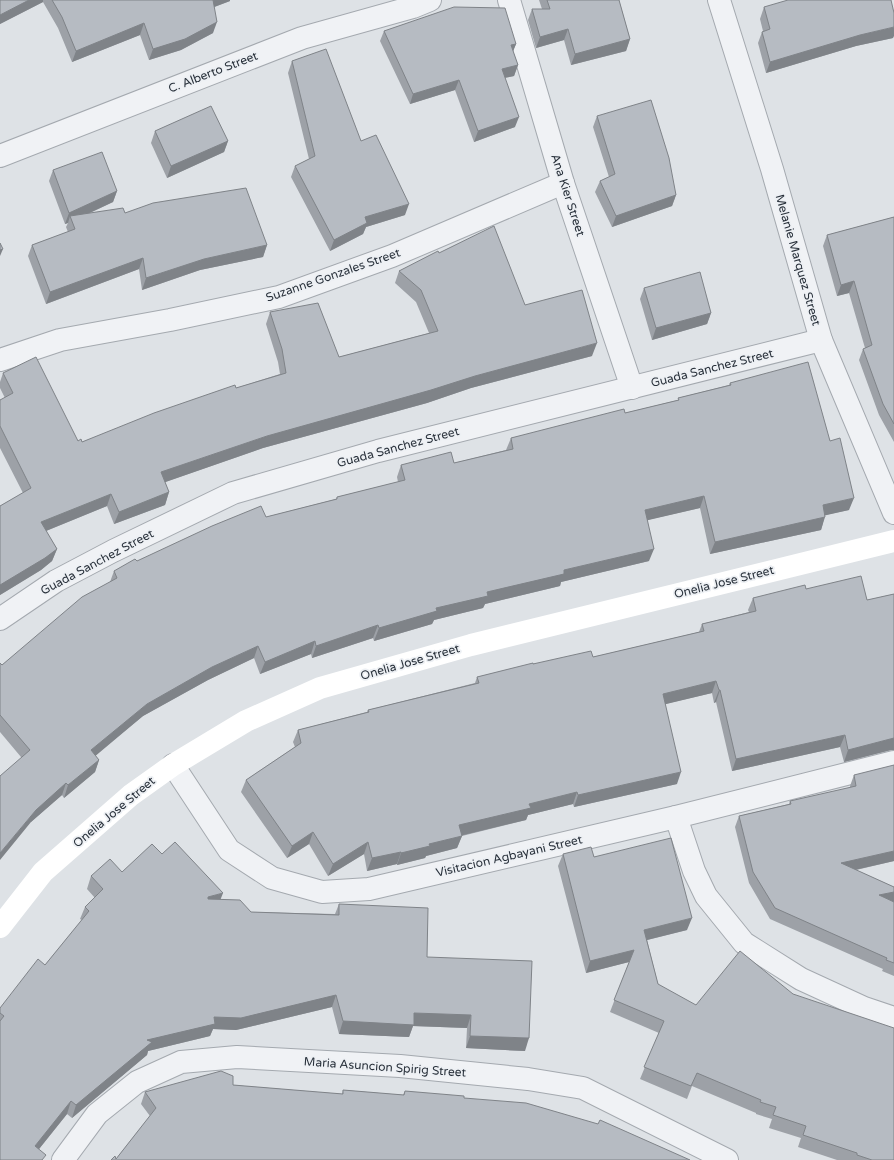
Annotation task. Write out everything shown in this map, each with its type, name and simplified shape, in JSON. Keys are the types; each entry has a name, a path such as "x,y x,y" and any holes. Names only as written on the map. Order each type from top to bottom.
{"main road":[{"name":"Onelia Jose Street","path":"0,927 43,872 131,795 173,765 246,721 320,688 471,645 894,541"}],"street":[{"name":"C. Alberto Street","path":"0,156 302,38 430,0"},
{"name":"Ana Kier Street","path":"509,0 564,183 632,388"},
{"name":"Melanie Marquez Street","path":"719,0 772,169 821,340 894,513"},
{"name":"Suzanne Gonzales Street","path":"0,360 60,340 170,320 279,296 392,256 564,183"},
{"name":"Guada Sanchez Street","path":"0,619 56,581 113,551 233,493 378,451 821,340"},
{"name":"Visitacion Agbayani Street","path":"173,765 229,850 272,878 322,892 369,889 676,817 894,762"},
{"path":"676,817 694,871 706,896 744,943 801,979 864,1008 894,1018"},
{"name":"Maria Asuncion Spirig Street","path":"64,1160 97,1114 137,1082 181,1062 237,1057 400,1066 528,1079 582,1088 727,1160"}],"building":[{"path":"0,0 29,0 0,15"},
{"path":"52,0 213,0 217,22 185,39 153,49 144,23 76,51 62,17"},
{"path":"547,0 619,0 630,39 575,54 568,29 540,37 532,9 550,9"},
{"path":"788,0 891,0 894,13 894,27 860,35 770,62 762,32 770,29 764,7"},
{"path":"454,7 505,8 516,44 511,45 518,65 502,69 519,117 478,131 459,80 413,94 384,31"},
{"path":"326,49 361,141 376,135 409,204 365,217 367,223 334,240 295,166 315,156 292,61"},
{"path":"651,100 669,158 676,195 616,216 600,181 615,174 597,116"},
{"path":"211,106 228,141 171,166 155,131"},
{"path":"102,152 117,191 69,213 53,170"},
{"path":"246,188 267,245 204,259 146,278 143,258 50,292 32,245 75,229 70,216 123,208 125,213 153,203"},
{"path":"894,217 894,424 883,404 863,349 872,345 854,281 841,285 827,235"},
{"path":"494,226 525,305 582,290 597,343 475,376 431,390 267,436 161,472 169,492 119,512 111,494 41,522 57,549 45,558 0,585 0,506 31,488 0,426 0,400 13,393 3,373 36,357 78,441 81,439 82,442 154,413 235,385 236,388 286,373 282,349 270,312 318,303 339,357 438,331 421,290 399,271 438,251 439,253"},
{"path":"0,243 3,249 0,250"},
{"path":"700,272 711,313 656,328 644,288"},
{"path":"808,362 830,441 840,438 854,498 823,505 825,517 715,542 704,496 645,510 654,549 564,570 564,574 487,592 488,596 436,608 437,611 379,628 378,625 316,646 315,641 265,662 258,646 212,667 147,704 91,750 99,760 68,785 66,783 36,810 0,853 0,776 30,750 0,715 0,663 2,665 82,597 117,578 114,571 135,559 137,561 212,526 261,506 266,517 337,499 337,497 405,480 401,465 451,452 454,463 513,449 511,438 624,409 625,413 679,400 678,398 731,385 730,383"},
{"path":"861,576 867,600 894,594 894,738 848,750 845,735 736,759 720,690 716,681 663,694 681,772 578,795 577,792 529,804 531,808 459,825 462,836 401,853 372,858 368,842 333,864 313,832 292,846 246,780 301,743 298,730 369,712 368,710 479,683 477,677 533,663 591,651 593,657 704,631 702,624 756,611 753,598 805,585 806,589"},
{"path":"894,765 894,851 841,863 894,887 894,892 879,895 894,902 894,963 886,960 887,958 775,908 753,872 739,816 791,804 790,801 856,786 854,775"},
{"path":"671,838 692,918 644,930 658,984 696,1005 740,951 793,994 894,1028 894,1160 872,1160 857,1155 857,1153 803,1135 806,1126 773,1115 776,1107 760,1102 761,1100 697,1073 691,1086 644,1067 664,1021 614,1000 634,950 590,961 563,854 591,847 594,857"},
{"path":"175,842 223,893 208,897 208,899 240,900 251,912 339,915 339,904 428,908 427,957 532,961 529,1038 470,1036 471,1015 414,1013 414,1025 343,1021 336,995 241,1018 214,1017 215,1024 147,1040 152,1042 76,1105 71,1101 35,1146 46,1155 42,1160 0,1160 0,1021 4,1016 0,1013 0,1008 38,959 45,965 89,911 85,907 103,889 91,876 110,859 122,872 152,844 162,854"},
{"path":"221,1071 233,1076 233,1085 343,1094 343,1090 404,1095 405,1091 526,1103 598,1124 600,1120 690,1160 111,1160 115,1156 116,1159 156,1108 145,1092"}]}
